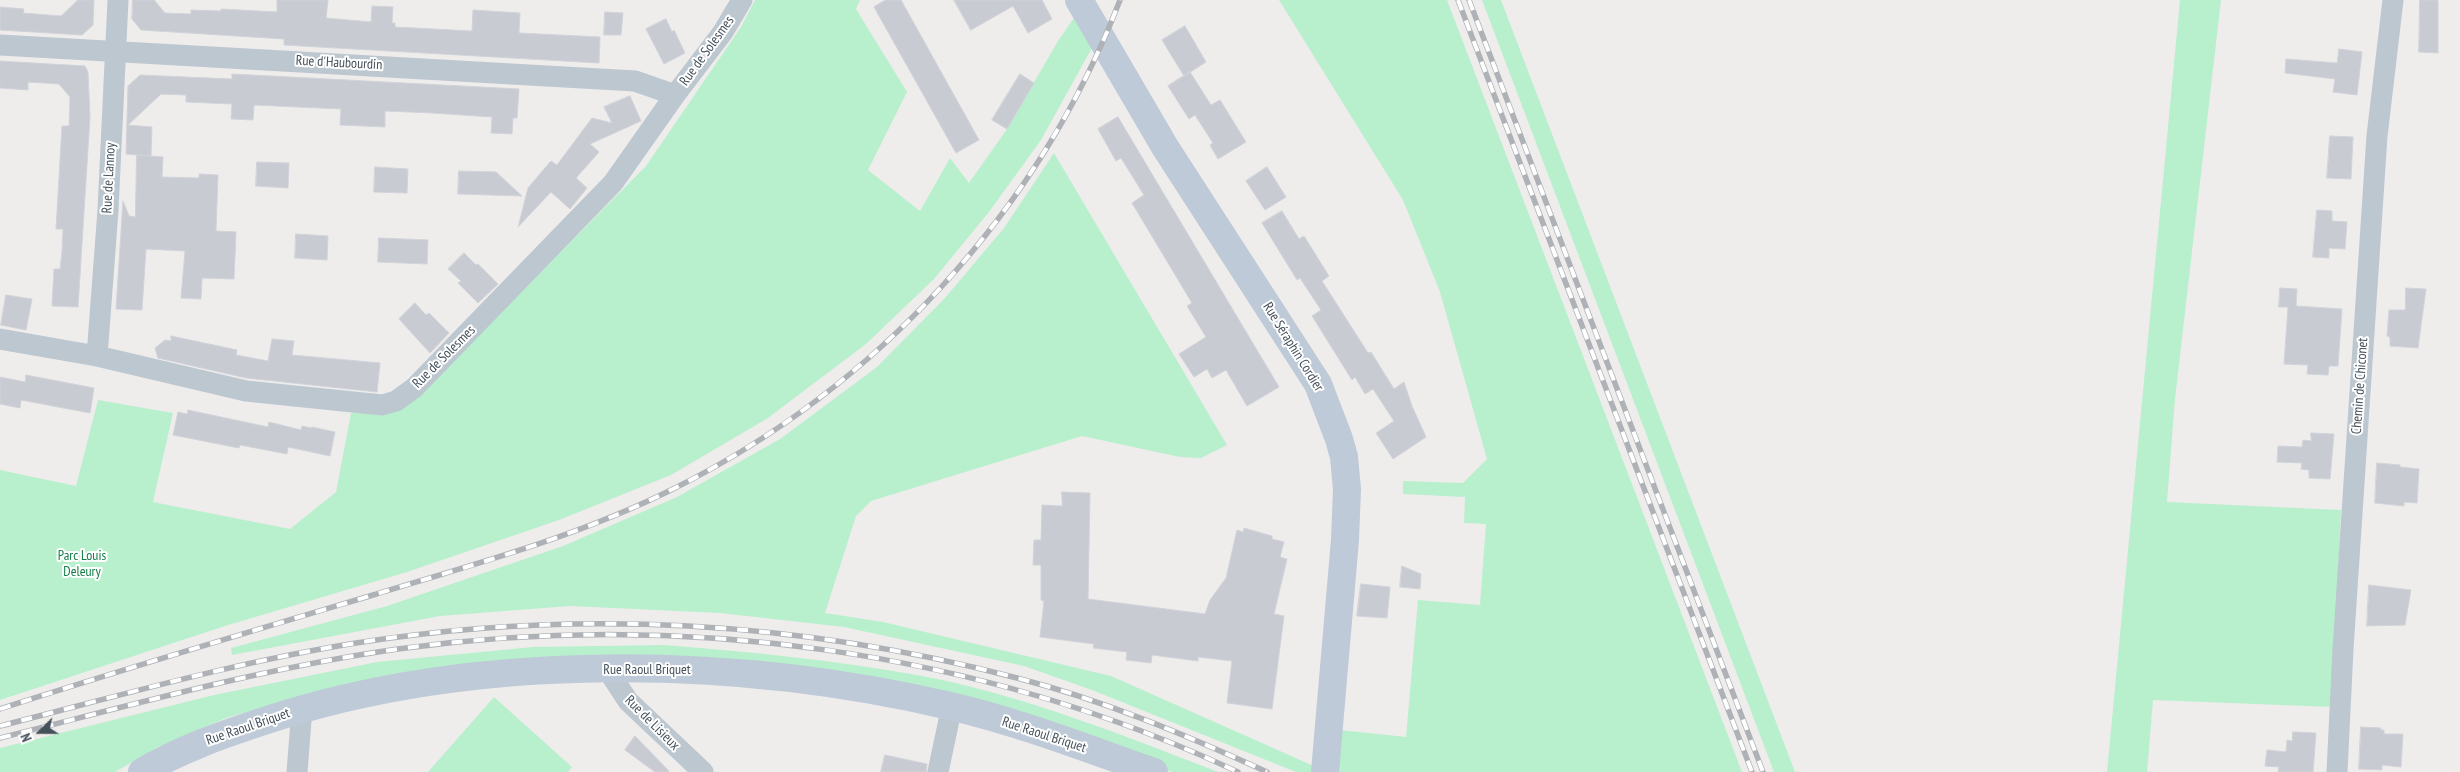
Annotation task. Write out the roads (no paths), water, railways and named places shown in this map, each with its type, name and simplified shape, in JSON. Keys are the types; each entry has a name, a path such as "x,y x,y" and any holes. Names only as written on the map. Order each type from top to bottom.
{"street":[{"name":"Rue de Lannoy","path":"98,356 108,210 118,0"},
{"name":"Rue de Solesmes","path":"0,339 98,356 246,391 382,405 396,401 414,388 613,183 675,95 724,32 742,0"},
{"name":"Rue Séraphin Cordier","path":"1079,0 1165,147 1318,384 1339,439 1344,456 1347,490 1346,530 1325,772"},
{"name":"Chemin de Chiconet","path":"2337,772 2376,136 2393,0"},
{"name":"Rue d'Haubourdin","path":"0,45 636,81 675,95"},
{"name":"Rue Raoul Briquet","path":"142,772 161,761 208,741 302,708 366,693 448,680 531,672 607,669 704,670 762,675 860,688 952,706 1154,772"},
{"name":"Rue de Lisieux","path":"607,669 628,701 703,772"},
{"path":"938,772 952,706"},
{"path":"297,772 302,708"}],"railway":[{"path":"0,709 565,535 602,521 675,488 749,447 818,399 883,345 943,285 997,220 1045,151 1086,77 1120,0"},
{"path":"1458,0 1752,772"},
{"path":"1469,0 1763,772"},
{"path":"0,726 222,670 356,643 439,632 522,626 605,624 688,626 771,633 854,644 936,659 1017,678 1081,697 1144,719 1267,772"},
{"path":"0,738 198,688 297,666 348,657 398,649 505,638 612,635 720,639 827,650 933,669 1037,696 1139,730 1238,772"}],"park label":[{"name":"Parc Louis Deleury","path":"82,564"}]}
